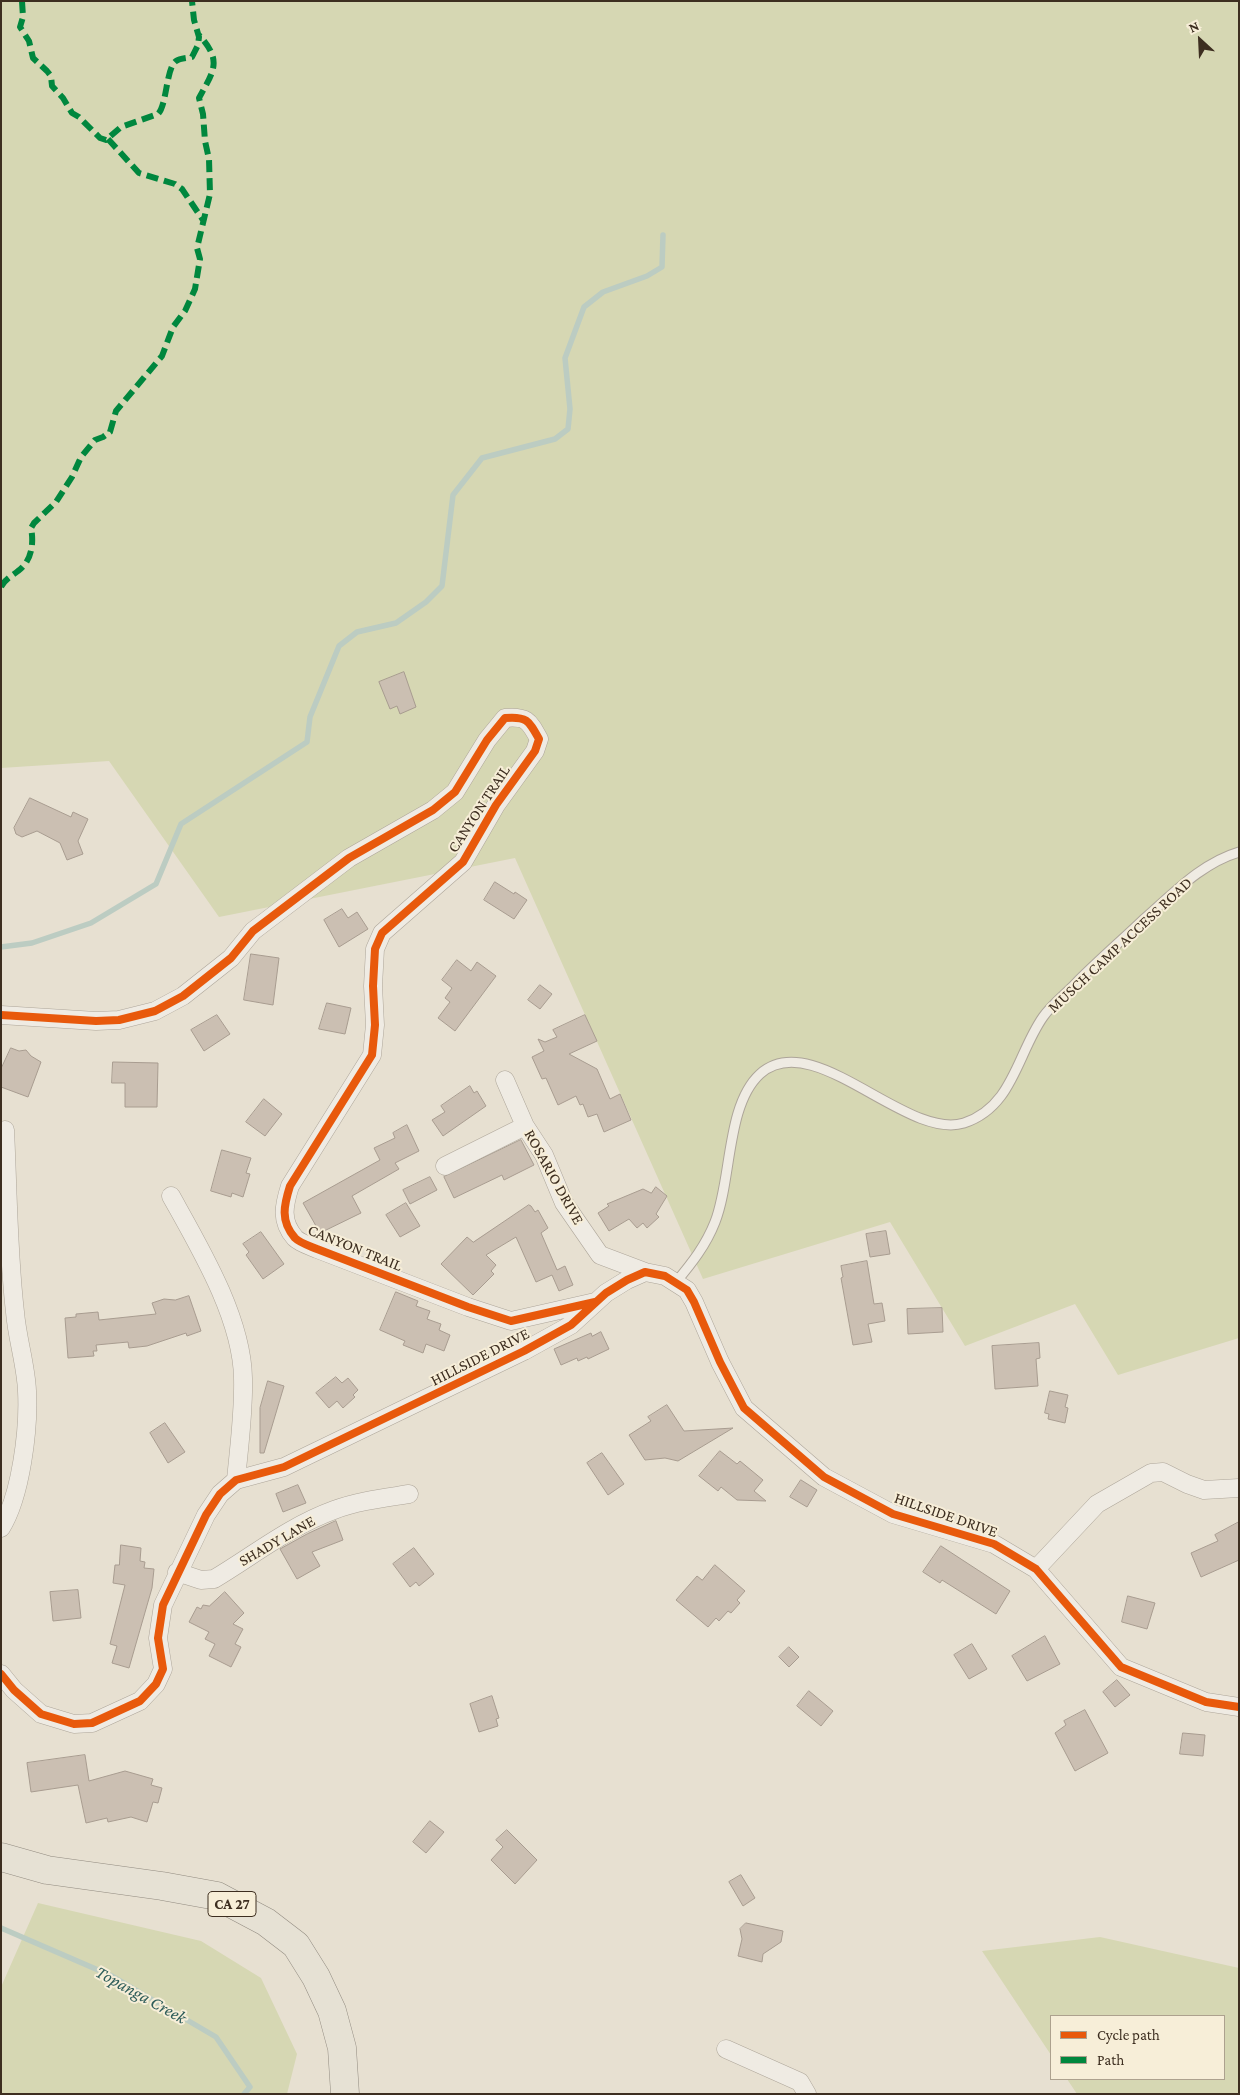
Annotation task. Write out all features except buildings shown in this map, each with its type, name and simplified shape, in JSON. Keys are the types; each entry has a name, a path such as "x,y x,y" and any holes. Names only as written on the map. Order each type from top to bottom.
{"main road":[{"name":"CA 27","path":"1,1856 47,1870 162,1886 217,1896 266,1922 296,1945 316,1977 332,2011 342,2048 345,2093"}],"street":[{"name":"CANYON TRAIL","path":"1,1015 96,1021 118,1020 155,1011 183,996 231,958 253,931 349,858 433,810 455,792 487,740 505,718 518,717 530,722 539,738 535,751 496,805 463,862 382,933 375,949 373,986 375,1025 372,1055 290,1186 283,1208 286,1222 296,1239 317,1249 459,1304 511,1321 598,1302"},
{"name":"ROSARIO DRIVE","path":"505,1080 525,1126 544,1155 564,1204 600,1255 645,1272"},
{"path":"445,1166 525,1126"},
{"path":"1,1528 8,1517 20,1470 26,1428 27,1390 14,1312 5,1130"},
{"path":"171,1196 208,1261 235,1331 243,1377 236,1480"},
{"name":"HILLSIDE DRIVE","path":"1,1674 14,1690 41,1714 74,1724 92,1723 140,1701 156,1684 163,1669 158,1638 163,1605 177,1572 206,1514 220,1494 236,1480 284,1467 524,1351 571,1325 606,1293 645,1272 665,1276 687,1290 720,1362 744,1408 824,1477 893,1514 994,1544 1036,1569 1121,1667 1206,1702 1239,1707"},
{"path":"1036,1569 1097,1504 1151,1474 1163,1472 1204,1490 1239,1488"},
{"name":"SHADY LANE","path":"177,1572 201,1580 214,1579 285,1533 333,1510 356,1503 409,1494"},
{"path":"726,2049 800,2082 807,2094"}],"lane":[{"name":"MUSCH CAMP ACCESS ROAD","path":"676,1282 699,1255 716,1221 738,1110 745,1092 761,1072 775,1065 791,1062 816,1067 854,1082 904,1111 921,1118 947,1126 964,1123 982,1114 999,1099 1014,1078 1033,1034 1044,1016 1101,958 1188,879 1212,864 1239,852"}],"green space":[{"path":"1,1 1239,1 1239,1338 1118,1375 1075,1304 965,1346 890,1222 703,1279 515,858 219,917 109,761 1,768"},
{"path":"38,1903 201,1941 261,1978 297,2054 287,2094 1,2094 1,1987"},
{"path":"1100,1937 1239,1968 1239,2094 1077,2094 1068,2080 1225,2080 1225,2015 1050,2015 1050,2053 982,1951"}],"waterway":[{"path":"1,947 32,943 91,923 156,884 181,824 307,742 310,717 339,646 357,632 396,623 426,602 442,586 453,495 482,458 555,439 568,429 570,409 565,358 584,307 603,292 647,276 662,267 663,235"},
{"name":"Topanga Creek","path":"1,1928 112,1976 216,2037 250,2087 244,2094"}],"marked path":[{"path":"22,1 23,17 20,27 29,41 33,58 51,76 52,86 63,98 72,113 79,117 100,138 106,140 121,127 158,114 163,103 173,65 178,60 192,57 198,45 199,37 194,20 192,1"},
{"path":"1,587 23,567 29,557 32,546 31,528 34,523 56,502 72,477 81,457 95,440 110,432 116,411 162,356 173,327 185,311 195,289 200,259 197,248 210,194 209,159 199,98 214,66 211,51 198,34"},
{"path":"108,139 139,173 175,184 182,189 203,220"}],"cycle path":[{"path":"1,1015 96,1021 119,1020 155,1011 183,996 231,958 253,931 349,858 433,810 455,792 487,740 505,718 523,719 530,724 539,739 535,751 496,805 463,862 382,933 375,949 373,986 375,1025 372,1055 290,1186 285,1206 285,1219 290,1232 295,1238 305,1244 468,1307 511,1321 595,1302"},
{"path":"1,1674 14,1690 41,1714 74,1724 92,1723 140,1701 156,1684 163,1669 158,1638 163,1605 206,1515 220,1494 236,1480 284,1467 524,1351 571,1325 606,1293 645,1272 665,1276 687,1290 720,1362 744,1408 824,1477 893,1514 994,1544 1036,1569 1121,1667 1206,1702 1239,1707"}]}
